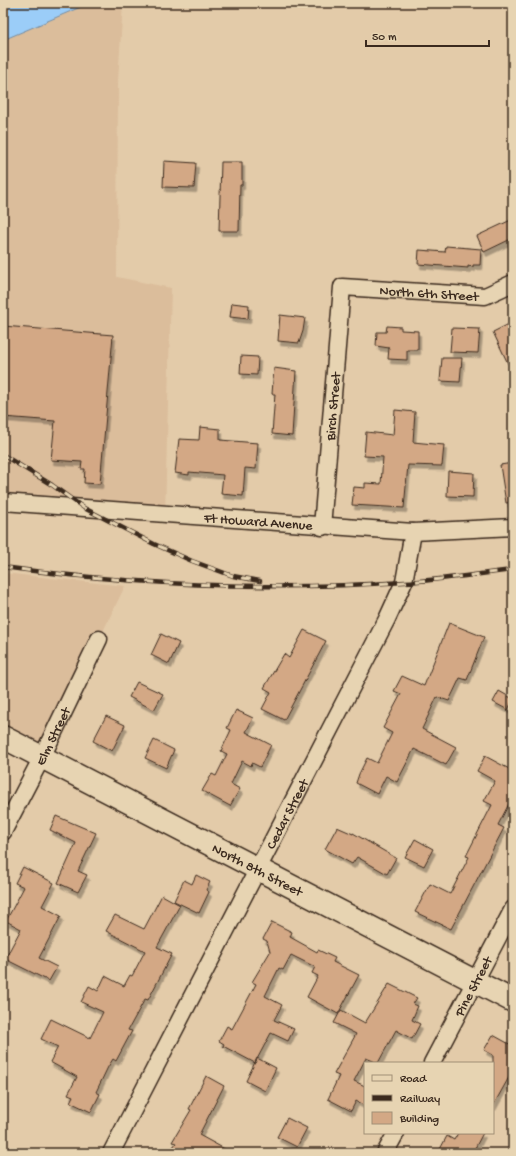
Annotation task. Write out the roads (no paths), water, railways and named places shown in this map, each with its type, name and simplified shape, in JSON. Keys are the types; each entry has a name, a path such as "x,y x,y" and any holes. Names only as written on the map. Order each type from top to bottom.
{"main road":[{"name":"North 8th Street","path":"3,737 513,1001"}],"street":[{"name":"North 6th Street","path":"342,287 485,296 513,283"},
{"name":"Birch Street","path":"322,527 342,287"},
{"name":"Ft Howard Avenue","path":"3,502 322,527 413,532 513,527"},
{"name":"Cedar Street","path":"111,1153 404,582 413,532"},
{"name":"Elm Street","path":"3,832 42,757 99,640"},
{"name":"Pine Street","path":"433,1062 513,909"},
{"path":"385,1153 395,1134"}],"water":[{"path":"3,3 90,3 3,40"}],"railway":[{"path":"3,455 52,485 84,508 154,544 192,561 233,576 260,581"},
{"path":"3,567 153,582 254,586 355,585 405,582 513,570"}]}
